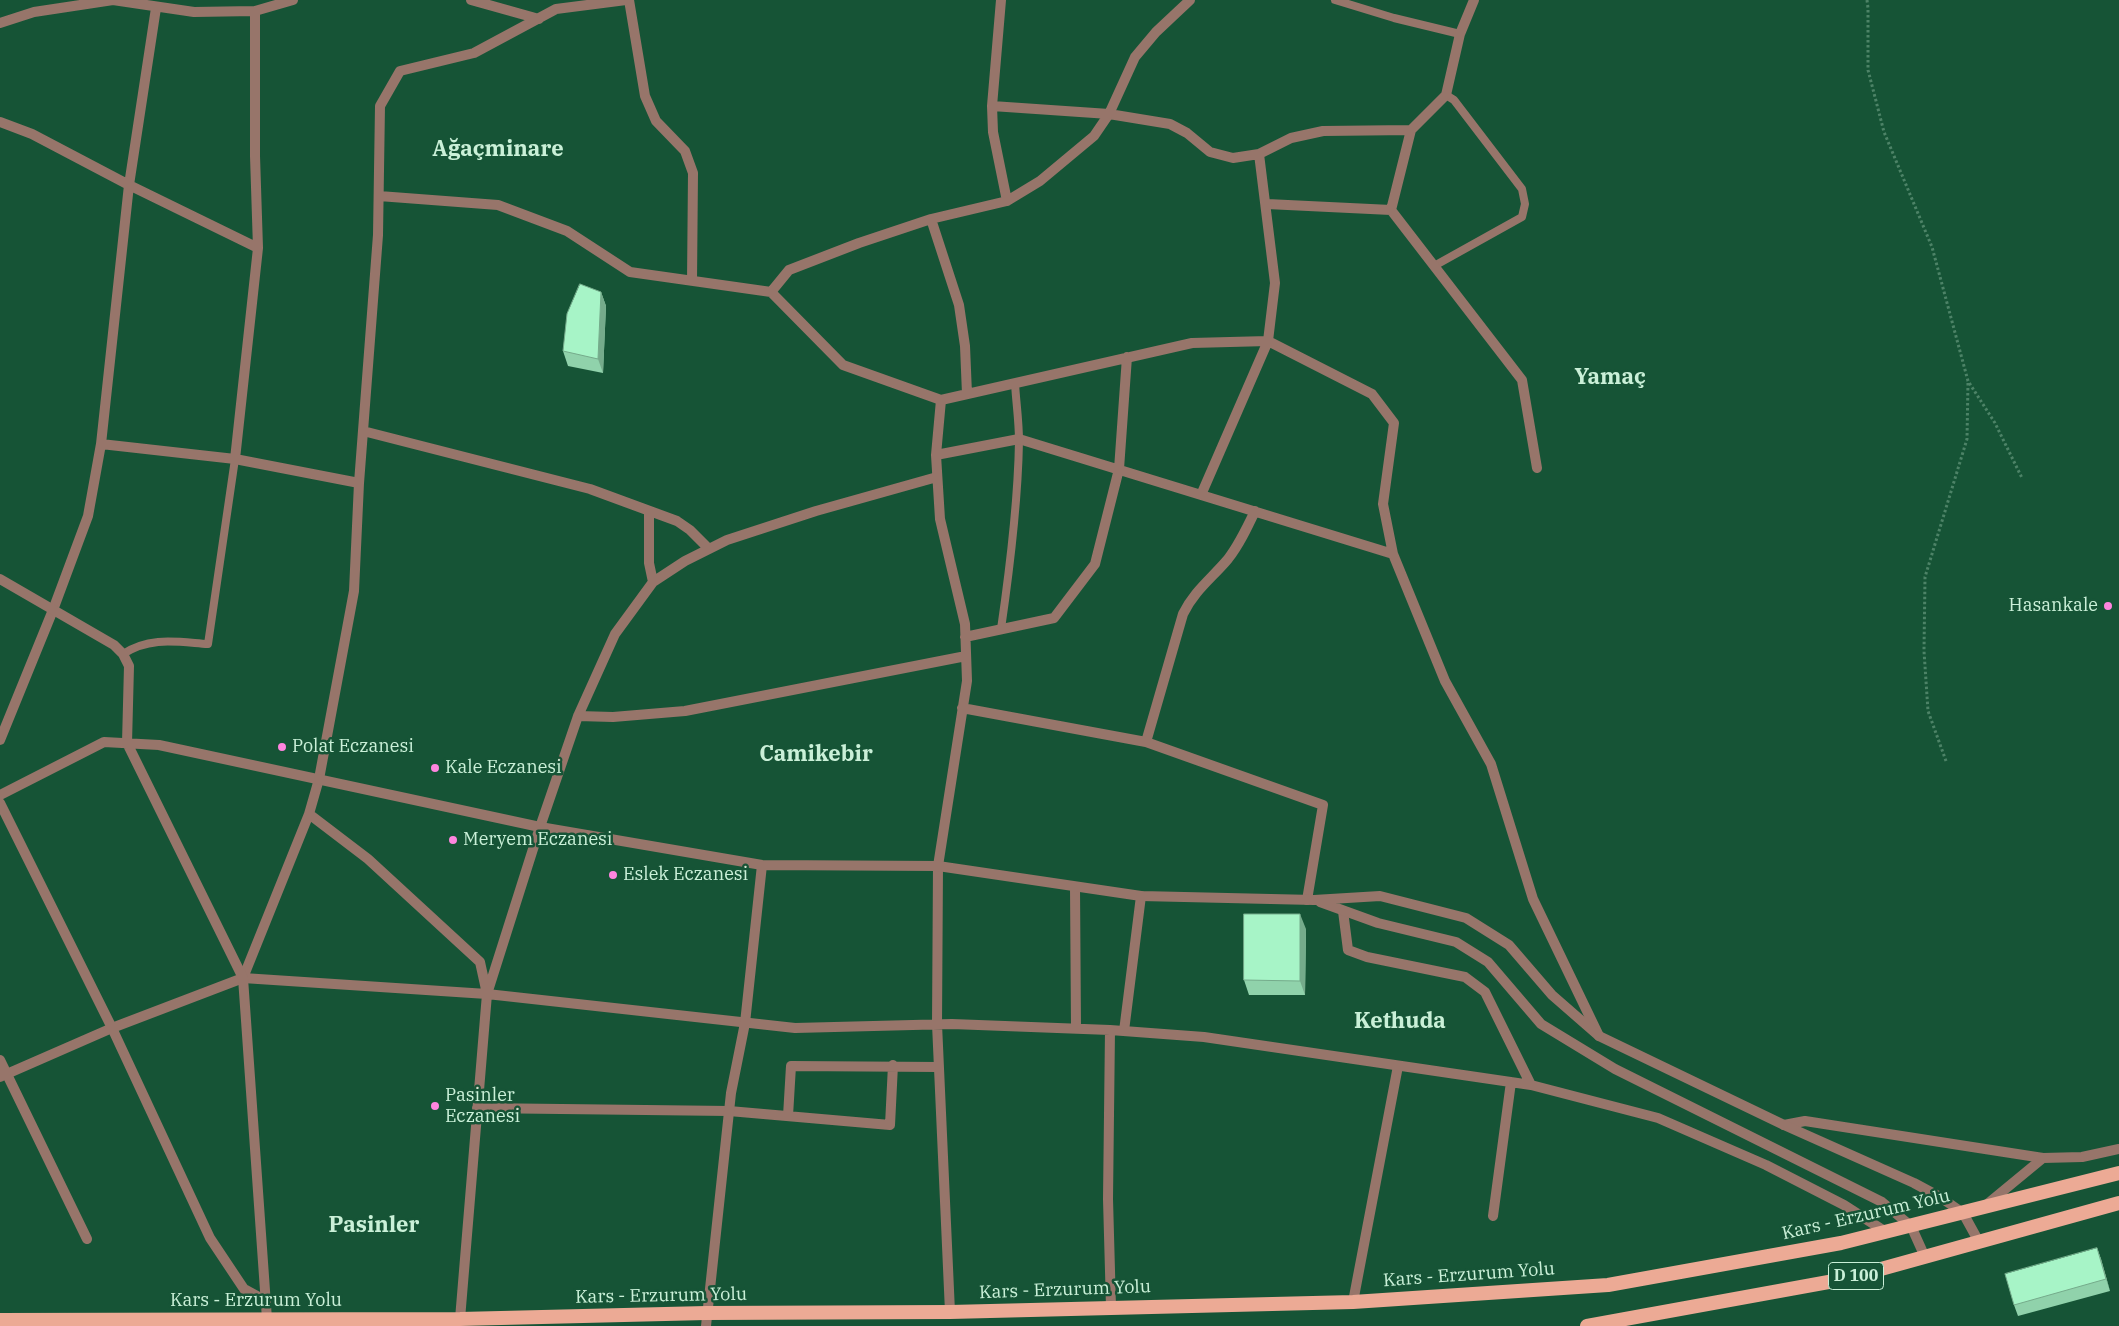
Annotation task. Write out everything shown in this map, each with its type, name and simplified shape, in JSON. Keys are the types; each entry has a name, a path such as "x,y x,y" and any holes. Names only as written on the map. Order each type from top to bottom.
{"highway":[{"name":"Kars - Erzurum Yolu","path":"0,1320 706,1320 1110,1307 1353,1302 1608,1284 1841,1243 2119,1174"},
{"name":"D 100","path":"1587,1326 1845,1279 2119,1203"}],"street":[{"path":"0,24 34,12 113,0 156,8 194,12 255,11 293,0"},
{"path":"471,0 538,19"},
{"path":"243,978 309,814 319,779 354,591 378,235 380,106 400,71 474,53 556,9 627,0 649,109 660,127 685,151 693,173 692,281"},
{"path":"1001,0 992,106 993,132 1007,201"},
{"path":"771,292 788,270 858,243 931,219 1007,201 1040,181 1094,136 1109,114 1134,57 1156,32 1190,0"},
{"path":"1392,210 1411,130 1446,95 1460,34 1474,0"},
{"path":"0,740 54,610 88,516 101,444 129,185 156,8"},
{"path":"235,459 258,248 255,156 255,11"},
{"path":"992,106 1109,114 1170,124 1186,133 1203,148 1218,155 1233,158 1259,154 1291,138 1323,131 1411,130"},
{"path":"0,122 32,134 129,185 258,248"},
{"path":"1201,495 1268,341 1275,283 1267,204 1259,154"},
{"path":"379,196 498,205 566,231 630,272 771,292 843,365 941,400 1192,343 1268,341 1372,394 1394,423 1383,504 1393,554 1445,681 1491,764 1533,899 1599,1036"},
{"path":"1267,204 1392,210"},
{"path":"1392,210 1522,380 1537,468"},
{"path":"931,219 959,305 965,346 967,394"},
{"path":"965,637 1054,618 1095,564 1118,469 1127,357"},
{"path":"941,400 936,456 940,519 965,624 967,681 938,866 938,1067 950,1312"},
{"path":"364,431 590,488 677,521 690,530 709,549"},
{"path":"936,456 1019,439 1393,554"},
{"path":"101,444 235,459 360,483"},
{"path":"460,1319 487,994 540,827 578,716 615,634 653,582 685,561 727,540 816,511 937,477"},
{"path":"649,511 649,563 653,582"},
{"path":"1146,742 1183,614 1193,595 1219,570 1233,552 1255,511"},
{"path":"0,579 114,645 123,654 129,666 130,684 126,743 243,978 267,1319"},
{"path":"578,716 613,717 686,712 966,656"},
{"path":"962,708 1146,742 1323,805 1311,900"},
{"path":"0,795 104,742 159,744 540,827 762,865 938,866 1141,896 1311,900 1380,896 1466,918 1509,945 1552,996 1599,1036 1784,1125 1914,1183 1940,1197 1963,1213 1979,1242"},
{"path":"0,804 112,1028 210,1238 244,1289 266,1301"},
{"path":"309,814 368,859 480,962 487,994"},
{"path":"706,1320 729,1111 745,1023 762,865"},
{"path":"1075,886 1076,1028"},
{"path":"1124,1031 1141,896"},
{"path":"1311,900 1378,923 1456,942 1488,962 1541,1024 1615,1069 1882,1202 1911,1226 1925,1257"},
{"path":"1344,911 1348,950 1367,958 1464,977 1485,992 1532,1086"},
{"path":"3,1075 112,1028 243,978 487,994 795,1028 937,1024 1076,1028 1204,1037 1511,1082 1658,1118 1766,1165 1844,1205 1886,1232"},
{"path":"1110,1030 1108,1199 1110,1307"},
{"path":"0,1060 3,1075 87,1239"},
{"path":"477,1108 729,1111 890,1125 893,1065"},
{"path":"788,1116 791,1066 893,1065 938,1067"},
{"path":"1353,1302 1398,1066"},
{"path":"1493,1216 1511,1082"},
{"path":"1784,1125 1805,1121 2043,1158 2082,1157 2119,1149"},
{"path":"1981,1208 2012,1185 2043,1158"}],"lane":[{"path":"1335,0 1402,20 1460,34"},
{"path":"1434,266 1522,217 1525,204 1522,189 1454,100 1446,95"},
{"path":"1001,629 1013,538 1019,439 1015,383"},
{"path":"123,654 133,647 154,641 208,644 235,459"}],"path":[{"path":"1867,0 1868,70 1884,132 1932,247 1968,381 1967,439 1925,577 1924,651 1928,711 1946,761"},
{"path":"1968,381 1995,423 2022,478"}],"building":[{"path":"580,284 601,292 598,359 563,351 567,314"},
{"path":"1244,914 1300,914 1300,981 1244,980"},
{"path":"2097,1248 2106,1279 2014,1305 2005,1274"}],"place":[{"name":"Hasankale","path":"2108,606"},
{"name":"Polat Eczanesi","path":"282,747"},
{"name":"Kale Eczanesi","path":"435,768"},
{"name":"Meryem Eczanesi","path":"453,840"},
{"name":"Eslek Eczanesi","path":"613,875"},
{"name":"Pasinler Eczanesi","path":"435,1106"}],"district":[{"name":"Ağaçminare","path":"498,150"},
{"name":"Yamaç","path":"1610,378"},
{"name":"Camikebir","path":"816,755"},
{"name":"Kethuda","path":"1400,1022"},
{"name":"Pasinler","path":"374,1226"}]}
